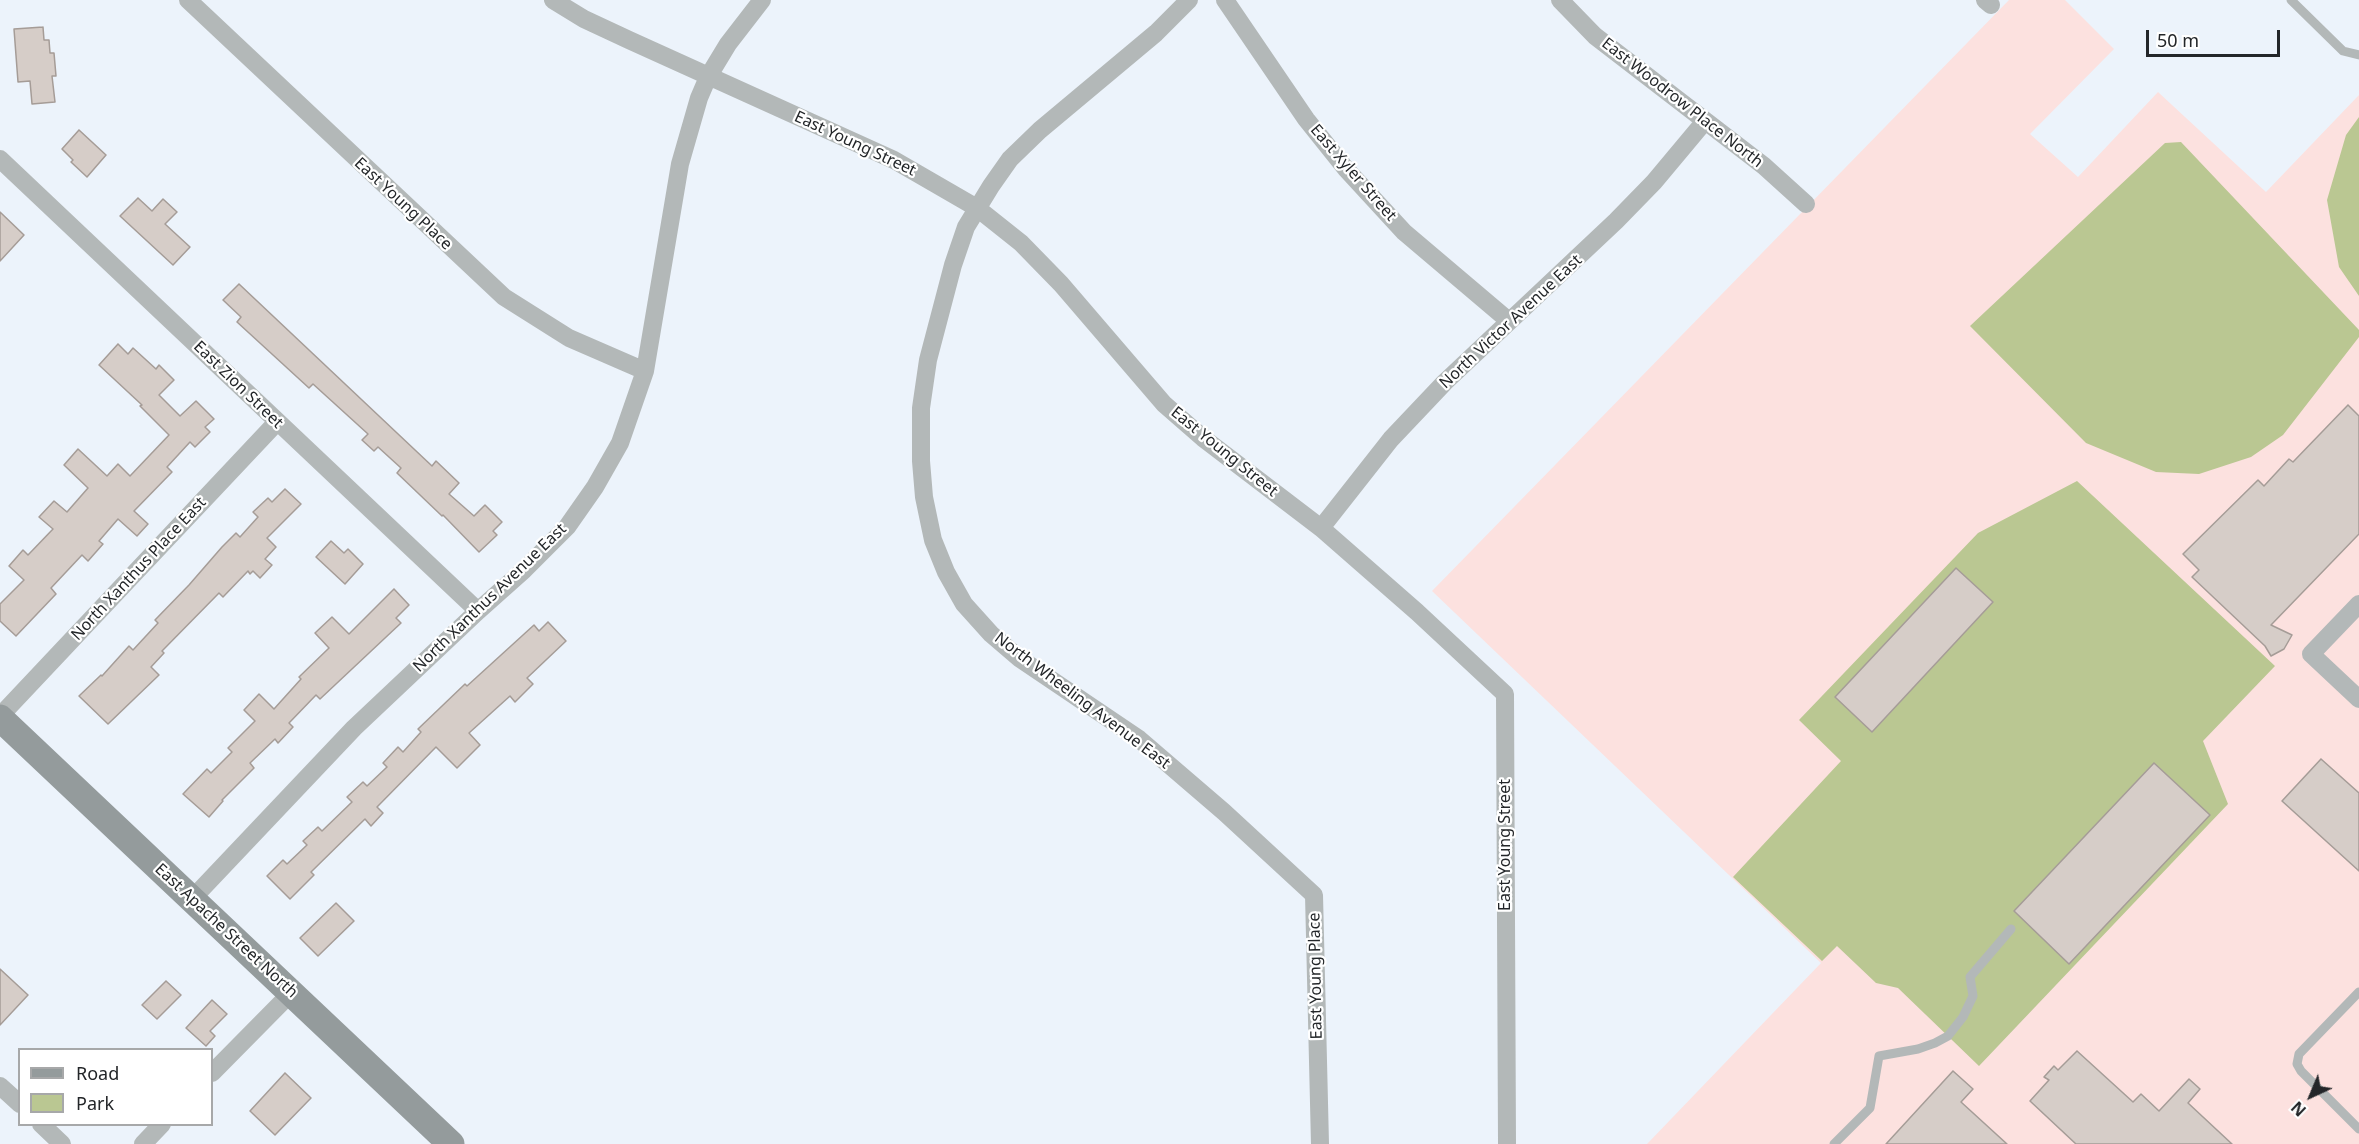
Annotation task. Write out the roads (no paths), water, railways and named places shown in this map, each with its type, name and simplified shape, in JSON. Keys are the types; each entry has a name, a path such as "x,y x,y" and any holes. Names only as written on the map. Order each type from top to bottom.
{"main road":[{"name":"East Apache Street North","path":"0,717 451,1144"}],"street":[{"name":"East Young Place","path":"188,0 504,297 569,338 645,371"},
{"name":"East Young Street","path":"553,0 584,19 894,160 977,208 1021,243 1062,284 1164,404 1203,438 1321,528 1417,612 1505,694 1507,1144"},
{"name":"North Xanthus Avenue East","path":"192,899 354,728 567,527 595,487 620,443 645,371 680,164 692,121 708,76 739,27 762,0"},
{"name":"North Wheeling Avenue East","path":"1189,0 1156,33 1040,130 1010,159 977,208 966,227 953,265 928,360 921,408 921,461 924,497 933,540 946,572 964,604 991,634 1019,658 1073,692 1139,739 1224,812"},
{"name":"East Xyler Street","path":"1226,0 1306,119 1346,169 1404,232 1509,321"},
{"name":"East Woodrow Place North","path":"1560,0 1595,36 1764,166 1806,204"},
{"name":"North Victor Avenue East","path":"1321,528 1391,440 1445,382 1616,221 1654,182 1706,121"},
{"name":"East Zion Street","path":"0,159 478,610"},
{"name":"North Xanthus Place East","path":"0,717 277,422"},
{"path":"2359,604 2311,654 2359,699"},
{"name":"East Young Place","path":"1224,812 1314,895 1320,1144"},
{"path":"213,1072 291,993"},
{"path":"0,1086 18,1102"},
{"path":"42,1126 62,1144"},
{"path":"143,1144 161,1126"}],"lane":[{"path":"2291,0 2343,51 2359,55"},
{"path":"1834,1144 1870,1108 1880,1056 1918,1049 1948,1036 1963,1017 1973,996 1970,977 2011,929"},
{"path":"2359,992 2299,1054 2297,1064 2359,1129"}]}
